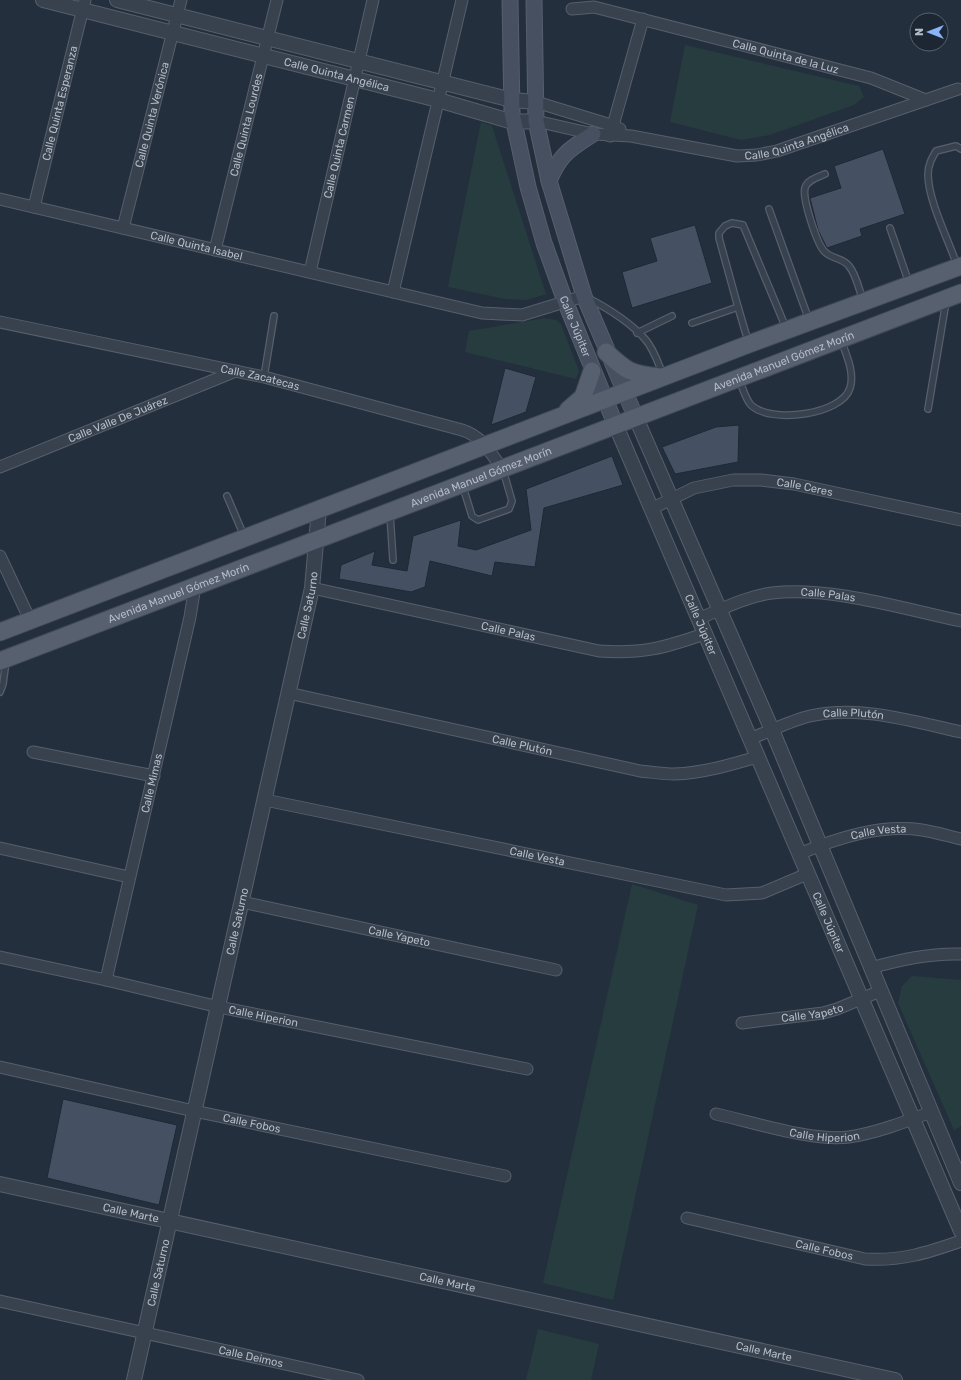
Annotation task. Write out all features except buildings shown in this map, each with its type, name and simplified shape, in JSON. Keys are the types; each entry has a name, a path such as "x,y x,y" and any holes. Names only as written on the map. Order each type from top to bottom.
{"main road":[{"name":"Calle Júpiter","path":"510,0 513,122 528,187 544,243 565,301 592,371 616,426"},
{"name":"Calle Júpiter","path":"534,0 536,121 549,181 584,296 606,352 636,418"},
{"path":"549,181 556,164 563,155 592,134"},
{"path":"0,632 562,415 959,266"},
{"name":"Avenida Manuel Gómez Morín","path":"3,660 954,295"},
{"path":"606,352 626,371 664,377"},
{"path":"562,415 583,397 592,371"}],"street":[{"name":"Calle Quinta Angélica","path":"43,0 84,5 172,33 438,100 513,122 536,121 592,134 612,131"},
{"name":"Calle Quinta Angélica","path":"117,0 442,81 512,100 536,102 612,131 631,136 737,156 757,156 777,151 958,89"},
{"name":"Calle Quinta Verónica","path":"123,228 180,0"},
{"name":"Calle Quinta Lourdes","path":"215,250 277,0"},
{"name":"Calle Quinta Carmen","path":"310,272 373,0"},
{"path":"393,292 462,0"},
{"name":"Calle Quinta Esperanza","path":"34,207 84,5"},
{"name":"Calle Quinta de la Luz","path":"572,9 594,7 643,19 871,78 926,100"},
{"path":"612,131 643,19"},
{"name":"Calle Quinta Isabel","path":"0,199 455,307 504,315 522,315 584,296"},
{"name":"Calle Zacatecas","path":"0,322 264,377 462,430 475,435 486,445 502,469"},
{"name":"Calle Valle De Juárez","path":"0,467 236,371"},
{"name":"Calle Júpiter","path":"636,418 772,730 961,1183"},
{"name":"Calle Júpiter","path":"616,426 749,739 862,999 912,1120 961,1231"},
{"name":"Calle Ceres","path":"652,509 671,498 694,488 711,483 761,480 794,484 961,520"},
{"name":"Calle Saturno","path":"134,1380 312,588 319,509"},
{"path":"0,556 30,620"},
{"name":"Calle Mimas","path":"106,980 129,877 154,776 190,616 195,586"},
{"name":"Calle Palas","path":"312,588 599,651 625,653 646,651 704,634"},
{"name":"Calle Palas","path":"698,619 752,597 772,593 802,592 830,593 961,621"},
{"name":"Calle Plutón","path":"288,693 640,771 672,774 693,773 720,768 757,757"},
{"name":"Calle Plutón","path":"749,739 808,716 859,712 961,732"},
{"path":"33,752 154,776"},
{"name":"Calle Vesta","path":"265,800 726,895 762,893 808,874"},
{"name":"Calle Vesta","path":"799,854 856,835 889,829 921,830 961,839"},
{"path":"0,848 129,877"},
{"name":"Calle Yapeto","path":"242,902 556,970"},
{"path":"870,968 908,958 943,953 961,954"},
{"name":"Calle Hiperion","path":"0,957 219,1007 527,1070"},
{"name":"Calle Yapeto","path":"742,1023 823,1012 862,999 880,991"},
{"name":"Calle Fobos","path":"0,1067 194,1111 504,1176"},
{"name":"Calle Hiperion","path":"716,1114 813,1136 848,1137 912,1120 931,1112"},
{"name":"Calle Marte","path":"0,1184 170,1220 895,1380"},
{"name":"Calle Fobos","path":"687,1218 865,1259 902,1259 922,1255 961,1241"},
{"path":"0,1300 144,1333"},
{"name":"Calle Deimos","path":"144,1333 358,1380"}],"lane":[{"path":"959,266 931,193 928,173 930,161 936,151 956,146 961,149"},
{"path":"825,174 810,181 805,188 805,198 815,233 824,252 834,259 843,260 850,266 864,302"},
{"path":"769,209 810,322"},
{"path":"749,344 719,238 722,229 732,223 743,225 787,331"},
{"path":"890,228 910,285"},
{"path":"928,409 954,295"},
{"path":"584,296 604,306 622,318 646,340 653,351 664,377"},
{"path":"692,323 738,306"},
{"path":"264,377 274,316"},
{"path":"638,333 672,316"},
{"path":"738,378 751,405 765,413 790,415 821,411 839,402 850,388 851,372 840,339"},
{"path":"462,484 472,516 478,520 509,509 512,501 502,469"},
{"path":"227,496 244,538"},
{"path":"390,512 393,560"},
{"path":"0,692 3,684 3,660"}],"green space":[{"path":"685,45 859,86 864,97 854,105 770,135 741,140 670,122"},
{"path":"481,122 492,126 546,294 527,300 505,299 448,287"},
{"path":"545,318 556,320 561,324 579,371 576,379 465,352 469,331"},
{"path":"632,884 698,905 613,1300 543,1283"},
{"path":"912,976 961,980 961,1126 954,1130 898,1003 902,986"},
{"path":"538,1329 599,1344 591,1380 526,1380"}]}
